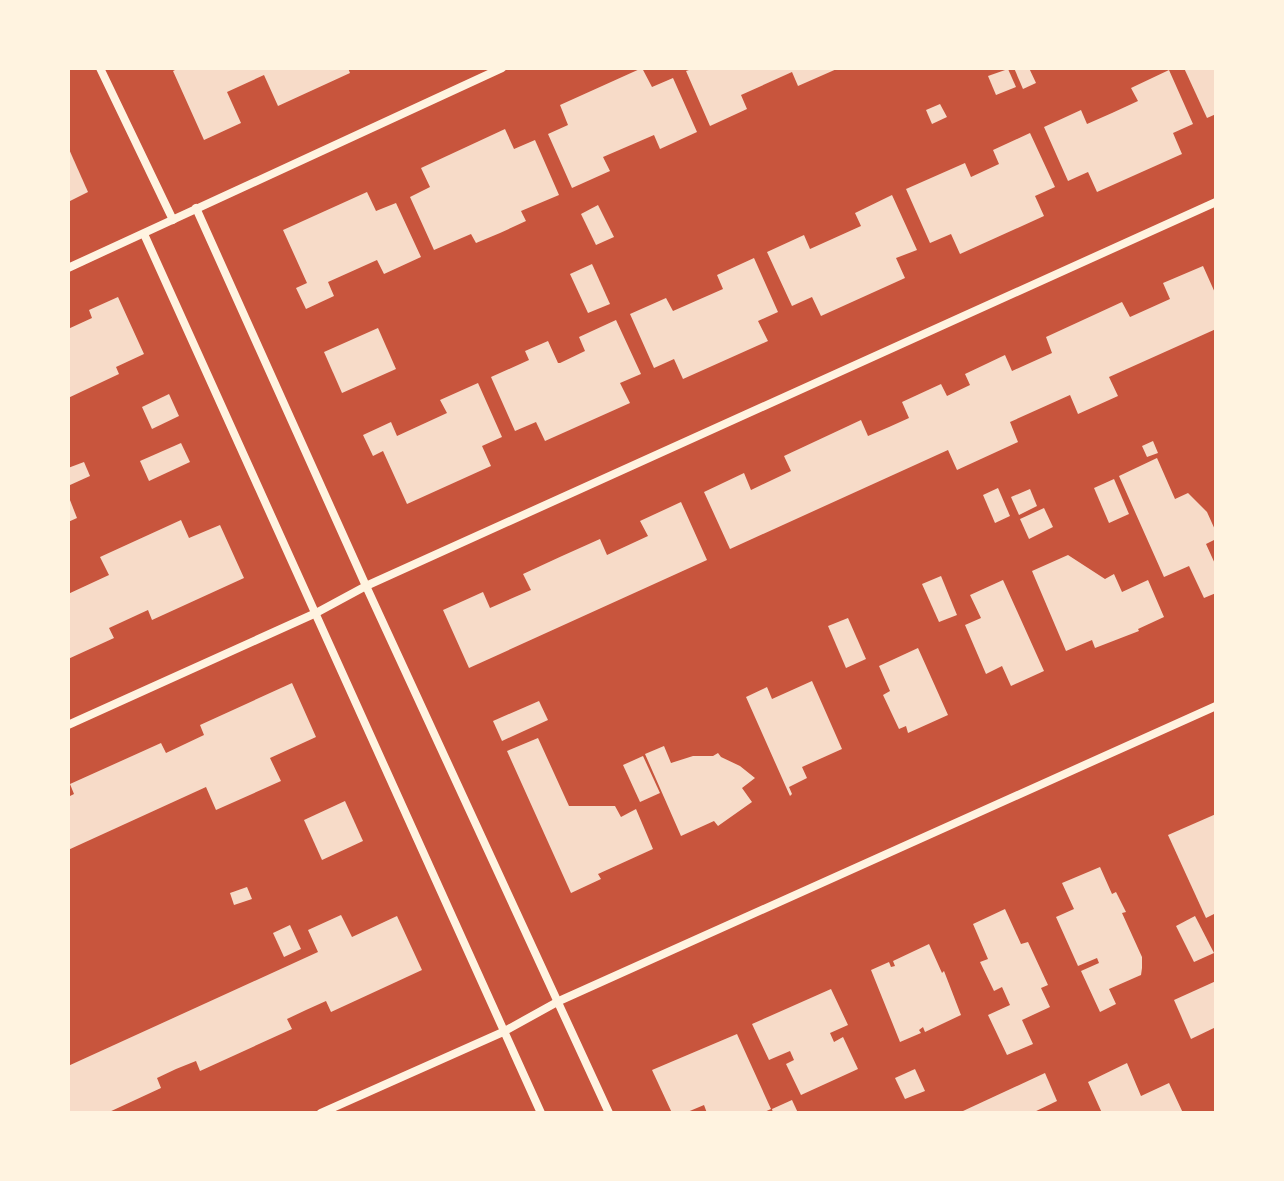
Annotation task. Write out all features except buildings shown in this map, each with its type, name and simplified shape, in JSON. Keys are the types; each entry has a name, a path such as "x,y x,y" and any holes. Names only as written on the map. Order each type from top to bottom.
{"street":[{"path":"100,68 173,220"},
{"path":"68,268 502,68"},
{"path":"68,725 316,613 366,586 1216,202"},
{"path":"196,208 609,1113"},
{"path":"144,234 541,1113"},
{"path":"321,1113 503,1032 559,1001 1216,706"}]}
